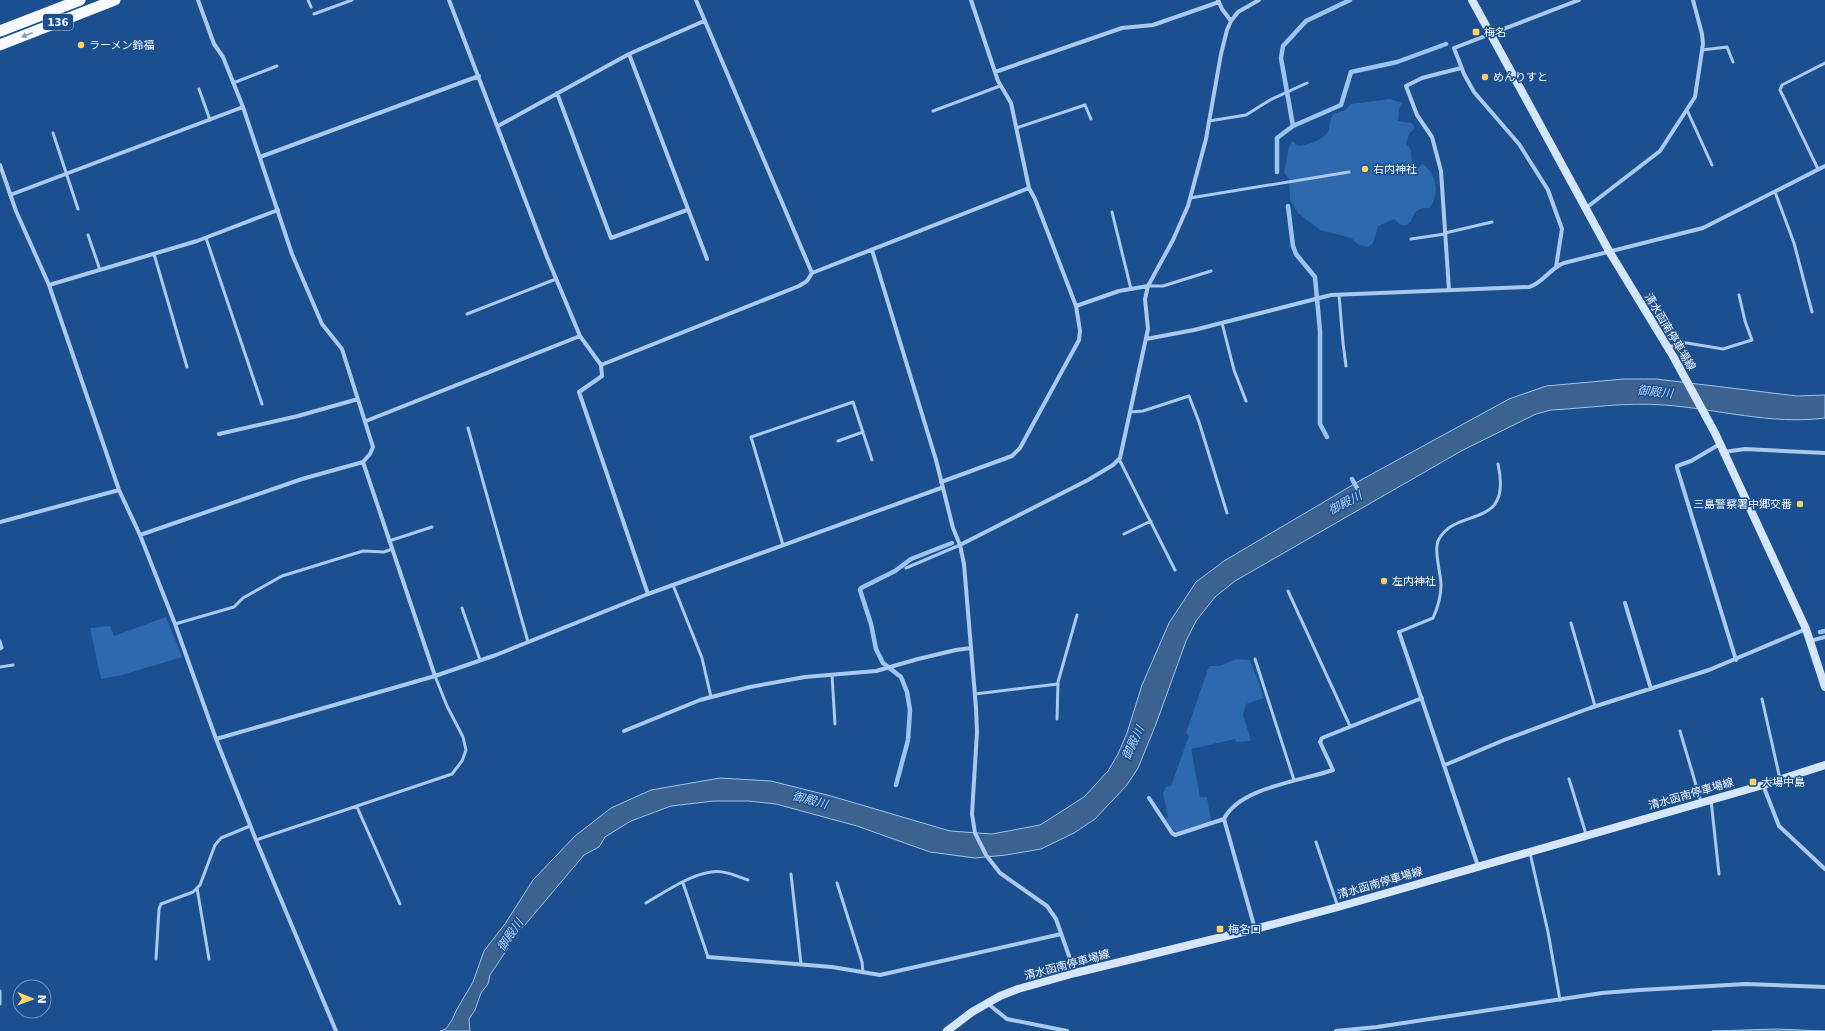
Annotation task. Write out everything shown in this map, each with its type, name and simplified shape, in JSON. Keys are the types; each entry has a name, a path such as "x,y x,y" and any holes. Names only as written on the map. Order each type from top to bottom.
{"highway":[{"name":"136","path":"0,31 80,0"},
{"name":"136","path":"0,45 115,0"}],"main road":[{"name":"清水函南停車場線","path":"1472,0 1608,251 1673,356 1721,444 1806,629 1825,688"},
{"name":"清水函南停車場線","path":"947,1031 964,1017 987,1003 1018,989 1075,973 1338,907 1763,785 1825,765"}],"street":[{"path":"140,535 302,479 363,462 370,454 373,447 342,348 322,324 297,267 243,107 223,57 214,44 198,0"},
{"path":"449,0 556,279 580,336 601,365 602,376 579,392 648,594"},
{"path":"696,0 812,273"},
{"path":"941,482 989,466 1012,456 1020,448 1079,340 1080,332 1076,306 1035,199 1029,188 1011,103 1000,86 971,0"},
{"path":"960,545 1088,480 1113,466 1119,459 1148,329 1145,299 1148,286 1173,240 1190,198 1209,121 1221,54 1231,21 1245,8 1259,0"},
{"path":"1556,267 1562,229 1548,190 1519,144 1474,92 1461,68 1454,48 1579,0"},
{"path":"1585,209 1656,155 1695,97 1698,89 1702,34 1692,0"},
{"path":"995,72 1122,28 1153,24 1218,1 1231,21"},
{"path":"498,126 629,54 704,21"},
{"path":"629,54 706,259"},
{"path":"1449,290 1442,177 1436,150 1428,130 1417,115 1406,86 1422,78 1461,68"},
{"path":"260,156 479,76"},
{"path":"557,93 611,238 688,210"},
{"path":"10,194 243,107"},
{"path":"0,165 10,194 49,285 119,490 140,535 176,624 216,739 250,826 336,1029"},
{"path":"1146,339 1222,323 1312,299 1339,295 1529,287 1536,284 1556,267 1608,251 1703,228 1825,166"},
{"path":"601,365 799,286 807,281 812,273 1029,188"},
{"path":"49,285 206,238 278,210"},
{"path":"872,250 941,482 941,488 953,528 960,545 964,564 976,694 977,732 972,814 975,833 981,847 1000,873 1047,906 1056,919 1075,973"},
{"path":"1076,306 1119,291 1148,286"},
{"path":"366,422 580,336"},
{"path":"219,434 358,399"},
{"path":"1721,444 1691,461 1677,466 1677,468 1736,660"},
{"path":"1724,452 1745,449 1825,452"},
{"path":"363,462 435,676"},
{"path":"216,739 435,676 528,642 648,594 941,488"},
{"path":"0,522 119,490"},
{"path":"1625,603 1651,689"},
{"path":"1444,765 1504,740 1595,706 1651,689 1736,660 1806,629"},
{"path":"1399,632 1478,866"},
{"path":"1810,641 1825,637"},
{"path":"624,731 711,697 771,683 832,675 862,673 956,650 971,648"},
{"path":"1255,929 1224,819 1227,813 1254,794 1294,780 1333,770 1323,748 1321,738 1422,698"},
{"path":"1763,785 1779,826 1825,869"},
{"path":"1149,798 1172,833 1176,835 1224,819"},
{"path":"708,957 801,964 880,975 979,951 1061,934"},
{"path":"1336,1031 1377,1027 1560,1000 1640,990 1746,984 1825,987"},
{"path":"987,1003 1007,1019 1067,1031"}],"lane":[{"path":"308,0 311,7"},
{"path":"314,14 352,0"},
{"path":"1702,50 1727,46 1733,62"},
{"path":"1818,169 1780,90 1782,85 1825,63"},
{"path":"233,83 277,66"},
{"path":"1209,121 1243,116 1307,82"},
{"path":"933,111 1000,86"},
{"path":"199,89 210,120"},
{"path":"1016,128 1085,105 1091,119"},
{"path":"1687,110 1712,165"},
{"path":"53,133 78,209"},
{"path":"1190,198 1349,172"},
{"path":"1775,192 1794,243 1812,312"},
{"path":"1112,212 1131,289"},
{"path":"1411,239 1445,234 1492,222"},
{"path":"88,235 100,270"},
{"path":"206,238 262,404"},
{"path":"154,254 188,367"},
{"path":"1148,286 1163,286 1211,271"},
{"path":"467,314 556,279"},
{"path":"1339,295 1342,343 1346,366"},
{"path":"1668,348 1680,343 1687,343 1723,350 1752,340 1745,321 1739,295"},
{"path":"1222,323 1230,357 1246,402"},
{"path":"1130,412 1142,411 1189,396 1199,422 1226,513"},
{"path":"783,545 751,437 853,402 872,460"},
{"path":"468,428 528,642"},
{"path":"838,441 863,432"},
{"path":"1119,459 1176,570"},
{"path":"1399,632 1433,618 1439,603 1441,584 1437,546 1438,540 1446,530 1492,508 1496,502 1500,487 1498,464"},
{"path":"1124,534 1151,521"},
{"path":"389,541 432,527"},
{"path":"906,568 960,545"},
{"path":"176,624 234,606 243,598 282,576 363,551 384,552 392,549"},
{"path":"673,585 702,658 711,697"},
{"path":"1288,591 1350,726"},
{"path":"462,608 480,660"},
{"path":"1057,719 1058,684 1077,615"},
{"path":"1571,623 1595,706"},
{"path":"0,641 2,648 0,649"},
{"path":"1255,659 1294,780"},
{"path":"0,667 13,665"},
{"path":"832,675 835,724"},
{"path":"256,840 358,807 452,774 462,760 466,750 463,737 447,706 435,676"},
{"path":"976,694 1058,684"},
{"path":"1762,698 1780,780"},
{"path":"1680,731 1701,802"},
{"path":"1569,779 1586,835"},
{"path":"1711,800 1719,874"},
{"path":"358,807 400,904"},
{"path":"156,959 159,909 161,904 188,895 197,888 205,873 215,845 221,838 250,826"},
{"path":"1316,842 1338,907"},
{"path":"1530,851 1548,932 1560,1000"},
{"path":"646,903 683,883 712,872 724,873 748,880"},
{"path":"791,874 801,964"},
{"path":"683,883 708,957"},
{"path":"837,883 862,962 863,972"},
{"path":"197,888 209,959"},
{"path":"0,991 0,1004"}],"shaded area":[{"path":"1390,99 1402,103 1399,109 1398,121 1412,123 1415,128 1409,134 1406,143 1411,150 1412,164 1417,168 1423,164 1428,169 1434,179 1436,191 1430,208 1422,208 1415,212 1411,221 1407,225 1401,225 1394,219 1378,226 1373,243 1368,247 1359,245 1351,238 1320,230 1298,213 1290,200 1289,179 1284,173 1289,147 1292,141 1298,146 1321,139 1325,136 1329,129 1333,114 1345,110 1351,104"},
{"path":"166,617 182,657 122,675 101,679 90,628 110,626 114,636"},
{"path":"1236,659 1250,660 1264,698 1246,704 1243,714 1251,741 1236,742 1235,739 1191,749 1200,797 1207,797 1211,821 1177,832 1173,830 1165,819 1168,817 1163,793 1166,787 1171,786 1189,736 1186,733 1209,666 1220,666"}],"water":[{"name":"御殿川","path":"1624,379 1656,379 1797,396 1825,395 1825,418 1805,420 1765,418 1650,404 1551,410 1536,414 1463,450 1235,581 1215,597 1196,621 1186,641 1156,724 1138,768 1127,785 1095,819 1074,833 1041,849 1006,855 975,858 930,852 857,826 776,804 748,801 714,801 671,806 631,821 605,837 599,847 584,855 524,926 515,932 506,951 490,975 488,984 481,993 475,1010 469,1019 470,1031 440,1031 446,1029 473,982 484,951 505,924 533,880 575,836 611,808 651,790 720,778 771,781 831,796 950,831 992,834 1040,825 1084,797 1108,771 1118,754 1127,733 1142,685 1169,623 1196,582 1224,561 1361,480 1509,399 1546,386"},
{"path":"1776,1029 1825,1031 1712,1031"}],"waterway":[{"path":"1277,172 1277,138 1293,126 1281,58 1283,46 1306,21 1350,0"},
{"path":"1293,126 1341,105 1351,72 1397,62 1446,44"},
{"path":"1288,206 1293,246 1296,254 1315,277 1320,331 1320,424 1327,437"},
{"name":"御殿川","path":"1352,479 1357,488"},
{"path":"896,785 908,740 910,710 907,692 901,677 883,663 876,649 871,624 860,590 861,588 895,571 911,559 952,543"},
{"path":"1820,632 1825,631"}],"place":[{"name":"梅名","path":"1476,32"},
{"name":"ラーメン鈴福","path":"81,45"},
{"name":"めんりすと","path":"1485,77"},
{"name":"右内神社","path":"1365,169"},
{"name":"三島警察署中郷交番","path":"1800,504"},
{"name":"左内神社","path":"1384,581"},
{"name":"大場中島","path":"1753,782"},
{"name":"梅名口","path":"1220,929"}]}
